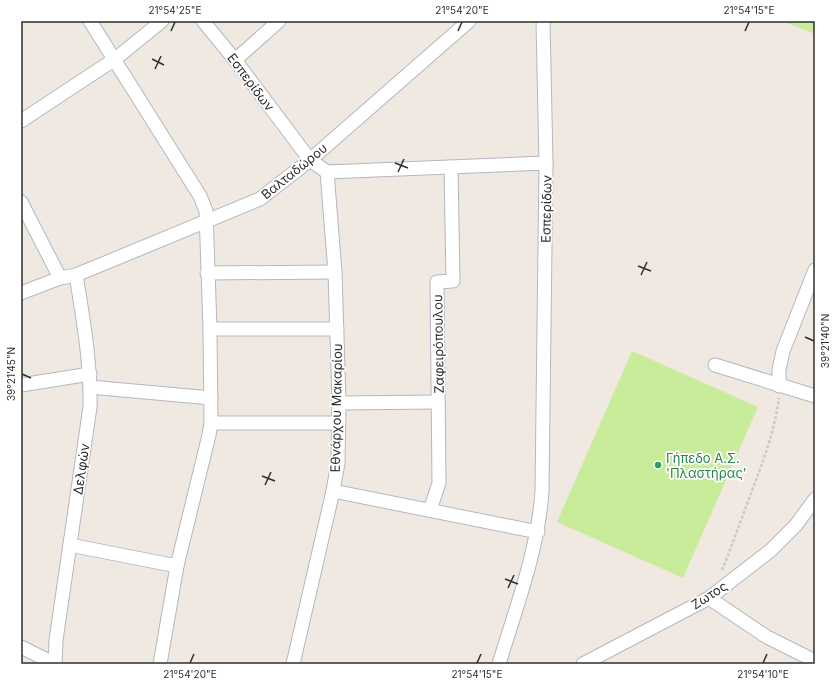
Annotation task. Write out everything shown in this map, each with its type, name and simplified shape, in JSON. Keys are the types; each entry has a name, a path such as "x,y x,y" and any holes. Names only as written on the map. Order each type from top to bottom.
{"street":[{"path":"90,21 200,196 206,211 210,329 211,423 177,566 160,664"},
{"path":"21,121 115,59 162,21"},
{"name":"Εσπερίδων","path":"203,21 236,60 310,160 327,172 546,163 542,491 538,532 531,560 498,664"},
{"path":"236,60 279,21"},
{"name":"Βαλταδώρου","path":"21,293 60,278 76,275 260,199 310,160 469,21"},
{"path":"544,21 546,163"},
{"name":"Ζαφειρόπουλου","path":"430,510 439,483 437,282 453,281 451,167"},
{"name":"Εθνάρχου Μακαρίου","path":"293,664 333,491 338,463 339,403 335,272 327,172"},
{"path":"21,202 60,278"},
{"path":"779,386 779,370 782,351 815,270"},
{"path":"207,273 335,272"},
{"name":"Δελφών","path":"55,664 56,640 90,407 90,381 83,314 76,275"},
{"path":"210,329 337,329"},
{"path":"715,365 815,396"},
{"path":"21,385 90,381 211,398"},
{"path":"339,403 438,402"},
{"path":"211,423 339,423"},
{"path":"333,491 538,532"},
{"name":"Ζωτος","path":"587,663 709,598 771,550 796,525 815,499"},
{"path":"70,545 177,566"},
{"path":"709,598 768,637 815,661"},
{"path":"21,647 55,664"}],"path":[{"path":"719,576 735,538 766,450 777,412 779,386"}],"green space":[{"path":"782,21 815,21 815,34"},
{"name":"Γήπεδο Α.Σ. 'Πλαστήρας'","path":"632,351 758,407 683,578 557,522"}],"place":[{"name":"Γήπεδο Α.Σ. 'Πλαστήρας'","path":"658,465"}]}
